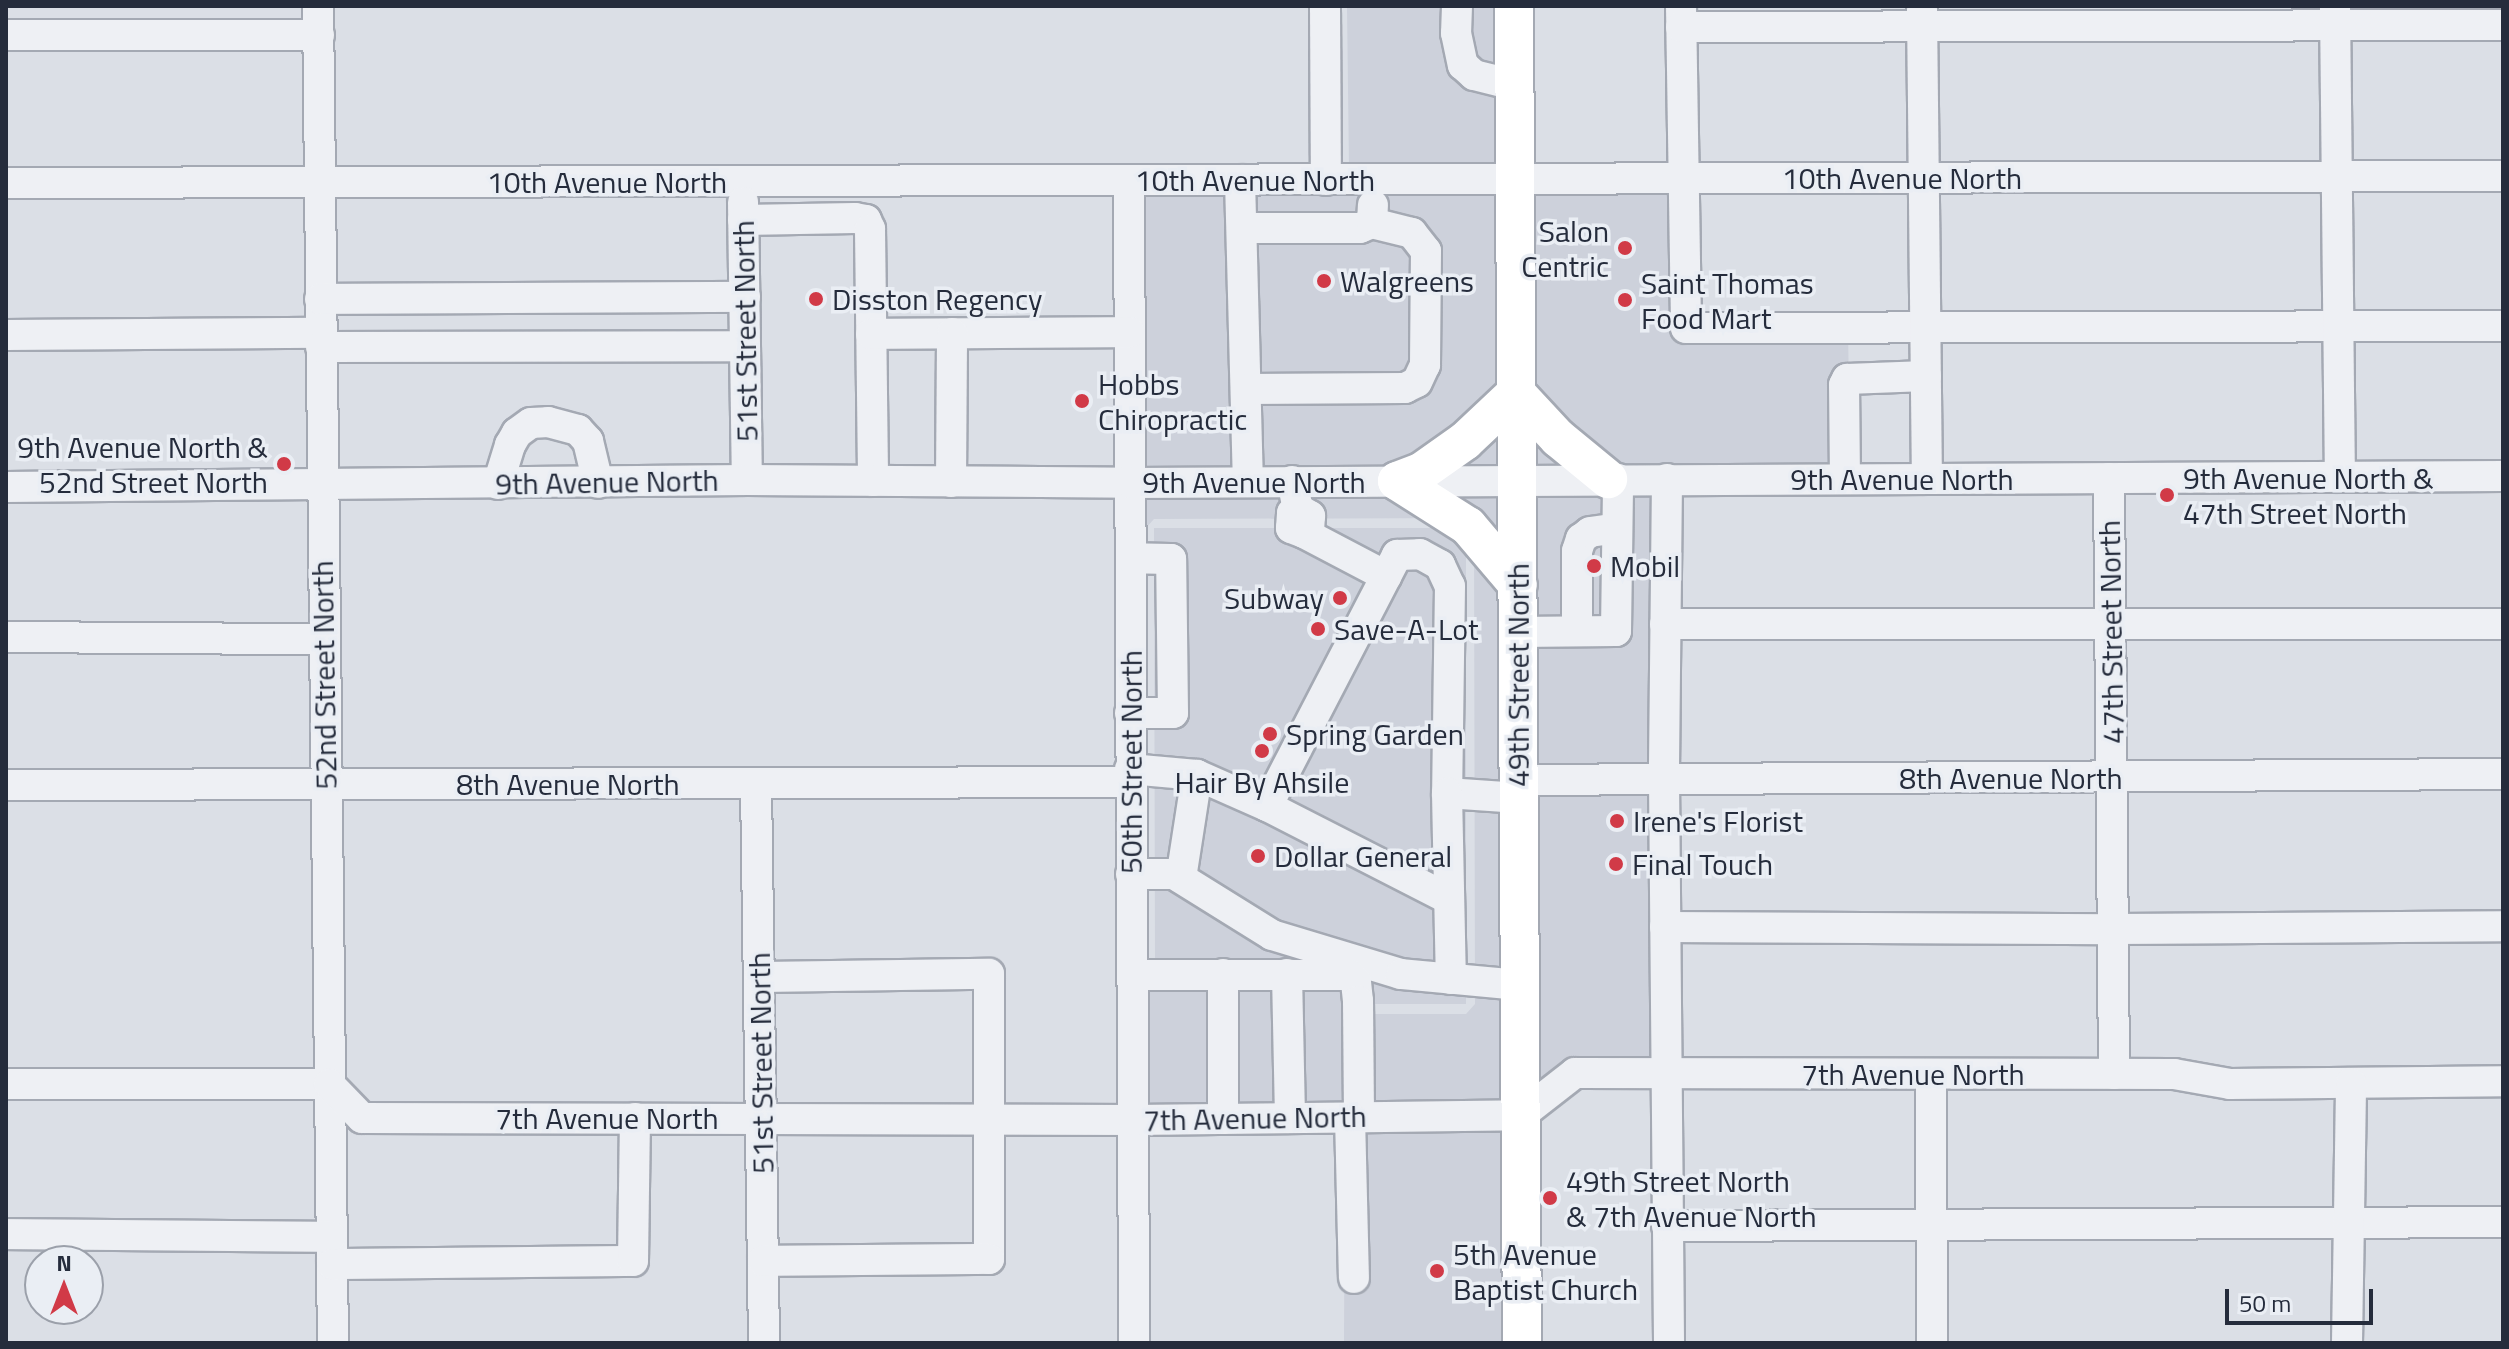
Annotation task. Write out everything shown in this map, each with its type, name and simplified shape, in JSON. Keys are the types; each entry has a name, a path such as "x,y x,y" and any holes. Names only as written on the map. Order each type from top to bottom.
{"main road":[{"name":"49th Street North","path":"1514,6 1522,1343"},
{"path":"1397,481 1421,472 1465,441 1516,393 1558,438 1613,479"},
{"path":"1397,481 1468,526 1518,585"}],"street":[{"path":"1325,6 1326,180"},
{"path":"1457,6 1456,33 1463,65 1474,75 1514,85"},
{"path":"2335,15 2340,477"},
{"path":"2503,25 2335,15 1681,17 1686,328 2503,326"},
{"path":"1922,16 1927,479"},
{"path":"6,35 318,20"},
{"name":"52nd Street North","path":"318,20 333,1343"},
{"name":"10th Avenue North","path":"6,183 2503,176"},
{"path":"1366,225 1375,179"},
{"name":"50th Street North","path":"1129,180 1134,1343"},
{"path":"1240,180 1248,482"},
{"name":"51st Street North","path":"743,181 747,480"},
{"path":"743,220 866,220 871,239 873,481"},
{"path":"1242,228 1366,225 1412,233 1426,251 1425,365 1417,382 1405,388 1246,389"},
{"path":"320,299 745,297"},
{"path":"871,325 952,333 1130,332"},
{"path":"951,482 952,333"},
{"path":"6,335 745,346"},
{"path":"1845,479 1844,385 1847,379 1926,376"},
{"path":"498,484 517,433 531,423 548,422 578,430 588,441 598,483"},
{"name":"9th Avenue North","path":"6,487 322,487 747,480 1248,482 1298,508 1397,481 2503,476"},
{"name":"47th Street North","path":"2109,478 2114,1074"},
{"path":"1518,632 1616,631 1617,528 1613,479"},
{"path":"1667,479 1664,779 1669,1343"},
{"path":"1298,508 1386,576"},
{"path":"1577,631 1577,551 1581,539 1590,532 1617,528"},
{"path":"1267,806 1397,555 1420,554 1440,565 1450,586 1447,793 1451,979"},
{"path":"1130,713 1173,713 1171,559 1132,558"},
{"path":"1665,624 2503,624"},
{"path":"6,637 324,639"},
{"name":"8th Avenue North","path":"1447,793 1664,779 2503,774"},
{"path":"1181,878 1197,775"},
{"name":"8th Avenue North","path":"6,785 756,784 1197,775 1267,806 1449,899"},
{"name":"51st Street North","path":"756,784 764,1343"},
{"path":"1131,874 1174,874 1272,935 1401,974 1520,985"},
{"path":"1665,927 2113,929 2503,926"},
{"path":"1132,975 1345,973 1356,982 1354,1278"},
{"path":"760,977 989,974 991,1119 989,1259 763,1261"},
{"path":"1223,974 1223,1119"},
{"path":"1287,974 1290,1118"},
{"name":"7th Avenue North","path":"329,1084 362,1118 1134,1120 1521,1115 1575,1073 2174,1074 2230,1084 2503,1081"},
{"path":"1931,1074 1932,1343"},
{"path":"2347,1343 2351,1083"},
{"path":"6,1084 329,1084"},
{"path":"6,1234 633,1261 635,1118"},
{"path":"1667,1226 2503,1222"}],"shaded area":[{"path":"1347,6 1504,6 1505,167 1349,168"},
{"path":"1505,190 1506,468 1141,471 1139,191"},
{"path":"1526,190 1698,190 1700,328 1848,326 1850,467 1527,468"},
{"path":"1507,491 1511,1104 1144,1108 1142,494","holes":["1465,518 1474,528 1475,1004 1466,1014 1362,1014 1353,974 1146,964 1145,529 1154,519"]},
{"path":"1527,491 1682,491 1682,768 1529,768"},
{"path":"1154,528 1466,528 1466,1004 1362,1004 1362,965 1155,964"},
{"path":"1529,791 1681,791 1665,1062 1538,1088"},
{"path":"1511,1127 1512,1343 1344,1343 1345,1129"}],"place":[{"name":"Salon Centric","path":"1625,248"},
{"name":"Walgreens","path":"1324,281"},
{"name":"Disston Regency","path":"816,299"},
{"name":"Saint Thomas Food Mart","path":"1625,300"},
{"name":"Hobbs Chiropractic","path":"1082,401"},
{"name":"9th Avenue North & 52nd Street North","path":"284,464"},
{"name":"9th Avenue North & 47th Street North","path":"2167,495"},
{"name":"Mobil","path":"1594,566"},
{"name":"Subway","path":"1340,598"},
{"name":"Save-A-Lot","path":"1318,629"},
{"name":"Spring Garden","path":"1270,734"},
{"name":"Hair By Ahsile","path":"1262,751"},
{"name":"Irene's Florist","path":"1617,821"},
{"name":"Dollar General","path":"1258,856"},
{"name":"Final Touch","path":"1616,864"},
{"name":"49th Street North & 7th Avenue North","path":"1550,1198"},
{"name":"5th Avenue Baptist Church","path":"1437,1271"}]}
